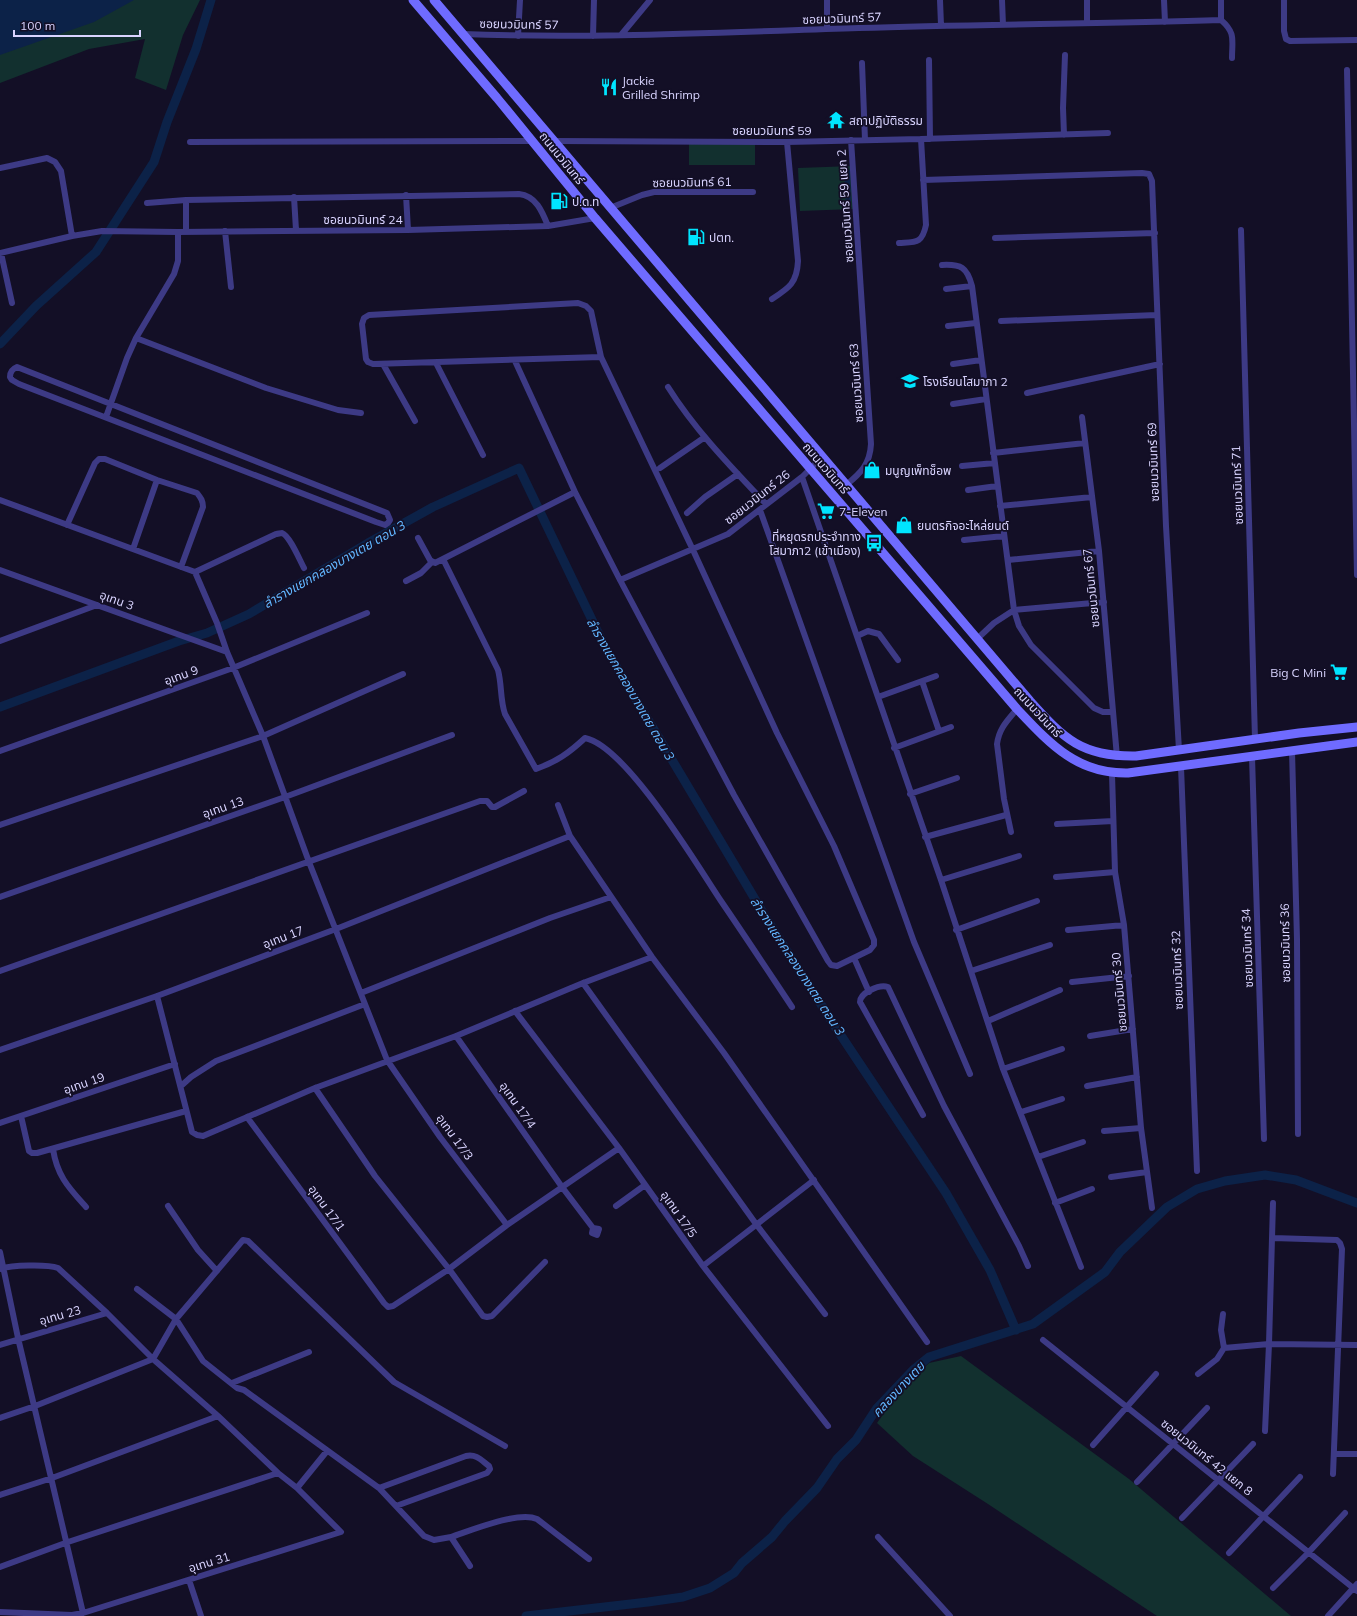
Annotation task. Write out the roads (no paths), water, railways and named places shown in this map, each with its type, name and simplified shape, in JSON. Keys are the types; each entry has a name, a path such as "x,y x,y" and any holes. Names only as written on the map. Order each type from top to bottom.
{"main road":[{"name":"ถนนนวมินทร์","path":"413,0 595,218 1018,709 1046,739 1067,757 1082,765 1112,774 1128,774 1357,742"},
{"name":"ถนนนวมินทร์","path":"434,0 1030,702 1060,734 1074,743 1103,754 1136,756 1255,739 1357,727"},
{"path":"595,218 610,208"}],"street":[{"path":"518,36 520,0"},
{"path":"593,36 594,0"},
{"path":"621,35 650,0"},
{"path":"827,0 827,29"},
{"path":"940,0 941,26"},
{"path":"1002,0 1003,25"},
{"path":"1087,0 1087,23"},
{"path":"1164,0 1165,22"},
{"path":"1222,0 1221,20 1230,28 1232,34 1232,58"},
{"path":"1284,0 1284,30 1286,39 1290,41 1357,40"},
{"name":"ซอยนวมินทร์ 57","path":"463,34 593,36 1221,20"},
{"path":"1064,134 1063,108 1065,55"},
{"path":"929,60 930,139"},
{"path":"862,63 865,140"},
{"path":"1347,70 1357,575"},
{"name":"ซอยนวมินทร์ 59","path":"553,141 787,142 921,140 1108,133"},
{"name":"ซอยนวมินทร์ 59 แยก 2","path":"851,140 860,271"},
{"path":"899,243 914,243 920,241 924,234 926,225 921,140"},
{"path":"190,142 532,141"},
{"path":"772,299 785,291 793,283 798,271 787,142"},
{"path":"0,168 47,158 55,162 61,170 72,236"},
{"name":"ซอยนวมินทร์ 69","path":"924,180 1142,173 1149,174 1152,180 1166,526 1179,750"},
{"name":"ซอยนวมินทร์ 61","path":"610,208 642,195 654,192 753,192"},
{"path":"147,203 186,200 519,194 527,195 534,201 540,208 548,226"},
{"path":"406,195 408,230"},
{"path":"294,198 296,230"},
{"path":"186,200 186,232"},
{"name":"ซอยนวมินทร์ 24","path":"0,253 72,236 107,231 186,232 408,230 548,226 595,218"},
{"name":"ซอยนวมินทร์ 71","path":"1241,230 1255,739"},
{"path":"225,231 231,287"},
{"path":"106,417 127,358 136,338 174,274 178,261 178,232"},
{"path":"995,238 1154,233"},
{"path":"0,253 12,303"},
{"path":"942,265 956,264 963,268 969,275 972,286 1014,610 1019,626 1031,645 1094,708 1103,712 1113,712"},
{"name":"ซอยนวมินทร์ 63","path":"846,486 858,476 867,464 871,452 860,271"},
{"path":"946,289 972,286"},
{"path":"515,361 575,492 734,795 828,961 831,965 837,966 870,950 874,945 874,940 834,846 776,733 693,550 601,357 591,311 586,306 578,303 369,315 364,318 362,324 366,359 368,362 373,364 515,361 601,357"},
{"path":"1001,321 1157,315"},
{"path":"948,326 976,323"},
{"path":"136,338 272,390 338,410 361,413"},
{"path":"953,364 981,360"},
{"path":"436,363 483,456"},
{"path":"383,364 415,421"},
{"path":"1027,393 1160,364"},
{"path":"17,367 111,403 382,511 386,513 390,520 385,525 376,522 106,417 19,384 12,380 10,373 17,367"},
{"path":"668,386 679,404 705,437 766,504"},
{"path":"953,404 986,399"},
{"name":"ซอยนวมินทร์ 67","path":"1082,417 1099,551 1117,756"},
{"path":"660,468 705,437"},
{"path":"993,454 1085,443"},
{"name":"ซอยนวมินทร์ 26","path":"620,580 728,534 802,476 822,457"},
{"path":"67,525 95,463 99,459 105,459 157,480 197,493 203,502 203,507 180,567"},
{"path":"962,466 994,463"},
{"path":"687,513 705,497 738,474"},
{"path":"802,476 988,1021 1003,1069 1081,1267"},
{"path":"133,550 157,480"},
{"path":"968,490 997,486"},
{"path":"406,581 421,573 432,562 436,563 575,492"},
{"path":"1000,506 1092,496"},
{"path":"0,500 195,572 276,534 282,533 290,542 304,568"},
{"path":"760,510 914,942 970,1074"},
{"path":"964,540 1004,536"},
{"path":"418,538 432,562"},
{"path":"1008,560 1099,551"},
{"path":"443,559 498,670 501,682 502,706 505,714 536,769 551,764 561,758 586,738 592,740 616,758 665,816 792,1007"},
{"name":"อุเทน 3","path":"0,570 227,652"},
{"name":"อุเทน 17/3","path":"195,572 262,736 309,862 387,1060 440,1137 507,1225"},
{"path":"977,639 994,622 1014,610 1104,602"},
{"path":"0,641 97,605"},
{"name":"อุเทน 9","path":"0,751 233,668 367,613"},
{"path":"857,636 868,631 879,634 898,660"},
{"path":"0,825 262,736 403,674"},
{"path":"878,697 936,676"},
{"path":"922,681 939,731"},
{"path":"1012,832 1006,815 998,735 1001,727 1018,709"},
{"path":"894,748 951,727"},
{"name":"อุเทน 13","path":"0,897 284,797 452,735"},
{"name":"ซอยนวมินทร์ 36","path":"1292,751 1297,939 1298,1134"},
{"name":"ซอยนวมินทร์ 34","path":"1252,757 1264,1139"},
{"name":"ซอยนวมินทร์ 32","path":"1181,767 1197,1171"},
{"name":"ซอยนวมินทร์ 30","path":"1112,774 1115,872 1124,925 1141,1128 1152,1208"},
{"path":"910,794 957,778"},
{"path":"0,971 480,801 487,801 492,807 495,807 524,791"},
{"path":"558,805 570,836 652,957 724,1053 927,1342"},
{"path":"925,837 1006,815"},
{"path":"1057,824 1113,821"},
{"name":"อุเทน 17","path":"0,1050 157,996 336,929 570,836"},
{"path":"940,880 1019,856"},
{"path":"1056,877 1115,872"},
{"path":"361,993 550,918 611,897"},
{"path":"956,930 1037,901"},
{"path":"1068,930 1124,925"},
{"path":"971,971 1050,945"},
{"path":"157,996 192,1132 197,1136 203,1136 315,1088 387,1060 456,1036 583,983 652,957"},
{"path":"854,958 869,992"},
{"path":"1072,982 1129,976"},
{"path":"583,983 756,1224 825,1314"},
{"path":"923,1115 860,1002 860,998 863,995 880,986 888,987 944,1106 1019,1246 1028,1266"},
{"path":"988,1021 1060,990"},
{"path":"181,1086 191,1077 216,1061 365,1004"},
{"name":"อุเทน 17/5","path":"516,1011 619,1148 702,1266 828,1426"},
{"path":"1090,1036 1133,1030"},
{"name":"อุเทน 17/4","path":"456,1036 562,1187 593,1228"},
{"path":"1003,1069 1062,1049"},
{"name":"อุเทน 19","path":"0,1123 175,1064"},
{"path":"1087,1086 1137,1077"},
{"path":"315,1088 374,1176 449,1269 483,1316 492,1316 497,1312 545,1262"},
{"path":"1021,1112 1062,1099"},
{"path":"21,1116 29,1151 32,1153 37,1153 186,1111"},
{"name":"อุเทน 17/1","path":"247,1117 388,1307 393,1306 449,1269"},
{"path":"1104,1131 1141,1128"},
{"path":"1038,1157 1083,1142"},
{"path":"449,1269 507,1225 619,1148"},
{"path":"54,1149 56,1167 61,1178 86,1207"},
{"path":"1111,1178 1147,1172"},
{"path":"702,1266 814,1180"},
{"path":"616,1206 645,1185"},
{"path":"1055,1203 1092,1189"},
{"path":"1265,1431 1273,1238 1273,1203"},
{"path":"168,1206 198,1250 217,1271"},
{"path":"1273,1238 1337,1240 1342,1249 1333,1474"},
{"path":"0,1418 36,1406 153,1359 176,1319 243,1240 248,1241 394,1382 505,1446"},
{"path":"0,1252 2,1268 18,1338 36,1406 83,1613"},
{"path":"2,1268 42,1265 51,1265 58,1268 107,1313 153,1359 297,1488 327,1451"},
{"path":"137,1289 176,1319 203,1361 237,1388 244,1390 379,1488 424,1536 429,1539 434,1540 451,1537 516,1517 530,1516 537,1519 589,1559"},
{"name":"อุเทน 23","path":"0,1344 107,1313"},
{"path":"1198,1374 1217,1359 1224,1348 1221,1330 1223,1314"},
{"name":"ซอยนวมินทร์ 42 แยก 8","path":"1043,1340 1308,1553 1356,1588"},
{"path":"1224,1348 1269,1344 1357,1346"},
{"path":"232,1383 309,1352"},
{"path":"1093,1445 1156,1374"},
{"path":"1137,1482 1206,1408"},
{"path":"0,1495 52,1478 218,1416"},
{"path":"1182,1518 1253,1444"},
{"path":"1334,1454 1357,1454"},
{"path":"379,1488 466,1456 477,1456 489,1466 490,1469 487,1473 396,1506"},
{"path":"0,1567 68,1542 278,1472"},
{"path":"1229,1553 1300,1477"},
{"name":"อุเทน 31","path":"0,1612 72,1615 83,1613 341,1532 297,1488"},
{"path":"1273,1588 1345,1513"},
{"path":"451,1537 470,1566"},
{"path":"878,1538 950,1616"},
{"path":"189,1580 201,1616"},
{"path":"1328,1616 1356,1588"}],"water":[{"path":"0,0 134,0 94,22 0,55"},
{"path":"844,170 850,170 851,206 846,207"}],"waterway":[{"path":"0,344 36,306 96,252 154,162 167,122 196,49 211,0"},
{"name":"ลำรางแยกคลองบางเตย ตอน 3","path":"0,707 179,641 207,633 249,614 368,543 433,507 519,468 606,649 768,921 836,1028 946,1193 990,1270 1016,1330"},
{"name":"คลองบางเตย","path":"526,1616 683,1597 710,1588 734,1573 742,1563 772,1537 785,1521 817,1488 837,1459 856,1440 877,1408 913,1370 929,1357 1033,1324 1105,1272 1120,1252 1167,1207 1197,1189 1225,1181 1265,1175 1296,1180 1357,1203"}],"place":[{"name":"Jackie Grilled Shrimp","path":"609,87"},
{"name":"สถาปฏิบัติธรรม","path":"836,120"},
{"name":"ป.ด.ท","path":"559,201"},
{"name":"ปตท.","path":"696,237"},
{"name":"โรงเรียนโสมาภา 2","path":"910,381"},
{"name":"มนูญเพ็ทช็อพ","path":"872,470"},
{"name":"7-Eleven","path":"826,511"},
{"name":"ยนตรกิจอะไหล่ยนต์","path":"904,525"},
{"name":"ที่หยุดรถประจำทาง โสมาภา2 (เข้าเมือง)","path":"874,543"},
{"name":"Big C Mini","path":"1339,672"}]}
